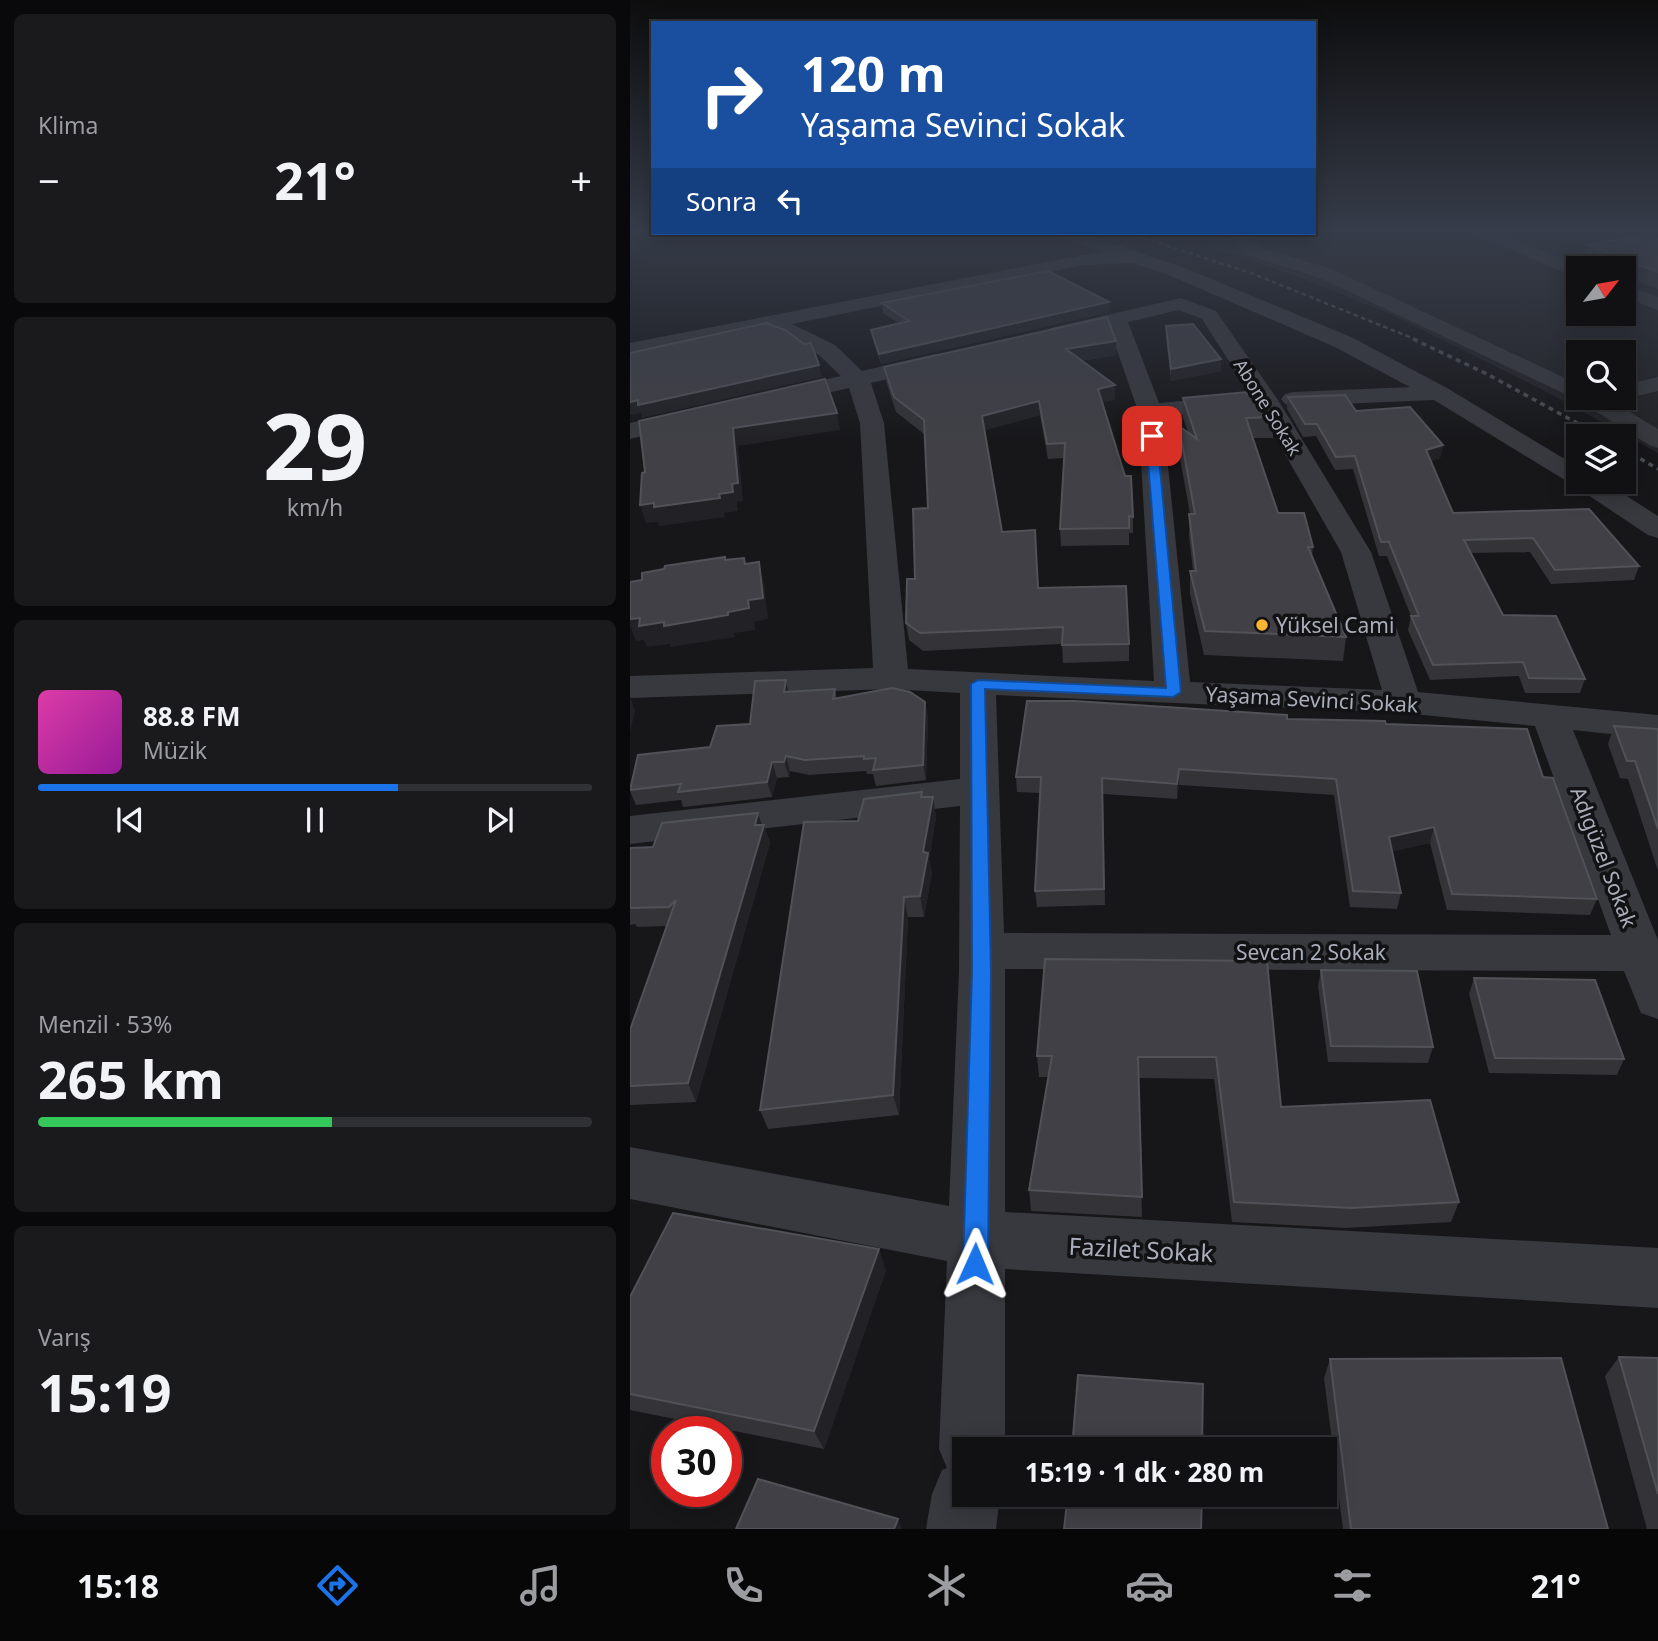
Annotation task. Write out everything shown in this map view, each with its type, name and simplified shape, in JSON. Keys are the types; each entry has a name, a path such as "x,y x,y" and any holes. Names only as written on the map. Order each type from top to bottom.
{"street":[{"path":"630,350 881,299"},
{"path":"1242,299 1343,342 1439,393 1566,471"},
{"path":"1381,299 1566,386"},
{"name":"Abone Sokak","path":"1034,338 1181,304 1209,315 1266,400 1356,552 1404,702"},
{"path":"1116,318 1150,411 1173,692"},
{"path":"770,321 827,350 858,380 872,423 891,678"},
{"path":"751,404 953,357"},
{"path":"1636,389 1658,384"},
{"path":"1150,411 1266,400 1439,393"},
{"path":"1611,410 1658,440"},
{"path":"630,431 710,413"},
{"path":"1604,494 1658,529"},
{"name":"Yaşama Sevinci Sokak","path":"630,687 891,678 1404,702 1658,727"},
{"path":"972,1437 981,951 978,684"},
{"name":"Adıgüzel Sokak","path":"1549,715 1658,999"},
{"path":"630,831 979,790"},
{"name":"Sevcan 2 Sokak","path":"981,951 1641,953"},
{"name":"Fazilet Sokak","path":"630,1173 976,1239 1658,1278"},
{"path":"961,1529 964,1507"}],"shaded area":[{"path":"1354,299 1566,299 1566,326 1636,326 1636,299 1658,299 1658,453 1636,441 1636,424 1605,424 1580,410 1636,410 1636,340 1566,340 1566,403 1390,314"}],"building":[{"path":"901,299 1104,299 1109,302 879,354 871,330 909,321 882,303"},
{"path":"1107,317 1116,341 1066,349 1115,385 1098,389 1125,476 1131,476 1133,517 1129,516 1129,528 1060,529 1065,443 1047,444 1039,401 982,416 1002,532 1035,530 1038,588 1126,586 1129,644 1062,645 1063,627 920,633 906,623 907,579 915,579 913,509 928,508 924,420 894,397 884,367"},
{"path":"766,323 785,330 804,344 811,343 819,365 638,405 638,400 630,402 630,353"},
{"path":"1193,324 1221,359 1171,369 1166,326"},
{"path":"825,379 837,413 733,428 738,483 732,484 733,492 719,494 720,498 654,507 654,503 640,505 642,473 645,472 639,421"},
{"path":"1259,391 1274,417 1246,418 1278,513 1304,513 1313,547 1308,547 1346,637 1205,631 1190,571 1196,571 1189,514 1195,514 1179,426 1197,439 1183,398"},
{"path":"1345,395 1356,411 1410,407 1443,445 1426,450 1453,513 1589,509 1639,566 1555,570 1533,538 1464,540 1503,615 1556,616 1585,679 1529,678 1523,662 1433,665 1411,616 1419,616 1389,542 1381,542 1355,456 1336,457 1317,424 1305,424 1288,397"},
{"path":"725,557 725,560 744,558 745,564 759,562 763,598 748,600 749,608 728,612 728,615 664,626 664,622 639,626 640,618 630,619 630,582 642,580 642,573 664,569 665,566"},
{"path":"786,680 784,692 835,689 833,699 892,688 910,692 925,702 923,765 873,770 876,758 864,759 864,756 805,760 786,756 784,762 772,762 767,782 678,792 681,784 630,790 638,755 710,747 717,726 750,724 755,681"},
{"path":"1027,701 1075,701 1287,715 1287,719 1527,729 1543,777 1553,778 1597,899 1452,894 1434,827 1389,837 1401,893 1353,891 1336,779 1179,769 1177,784 1102,778 1104,889 1035,891 1041,777 1016,777"},
{"path":"1614,726 1658,729 1658,829 1635,761 1627,761"},
{"path":"922,792 921,797 933,797 923,852 928,853 920,896 904,897 893,1095 760,1110 804,822 858,821 864,799"},
{"path":"758,813 755,825 764,825 688,1083 630,1086 630,1030 676,900 669,907 630,908 630,848 653,847 662,823"},
{"path":"1045,959 1267,961 1281,1107 1430,1100 1459,1202 1351,1208 1234,1202 1216,1057 1138,1057 1142,1197 1029,1190 1052,1056 1037,1056"},
{"path":"1321,970 1417,971 1433,1047 1331,1046"},
{"path":"1474,978 1595,980 1624,1059 1495,1058"},
{"path":"673,1213 879,1249 814,1431 630,1394 630,1297"},
{"path":"1619,1357 1658,1358 1658,1494"},
{"path":"1561,1358 1608,1529 1351,1529 1330,1359"},
{"path":"1078,1375 1203,1384 1202,1437 1073,1437"},
{"path":"758,1479 898,1519 894,1529 736,1529"},
{"path":"1067,1507 1202,1507 1201,1529 1064,1529"}],"railway":[{"path":"1316,299 1417,340"},
{"path":"1413,339 1487,374 1579,424"},
{"path":"1636,456 1658,469"}],"place":[{"name":"Yüksel Cami","path":"1262,625"}],"route":[{"path":"975,1264 982,971 978,684 1173,692 1152,436"}]}
